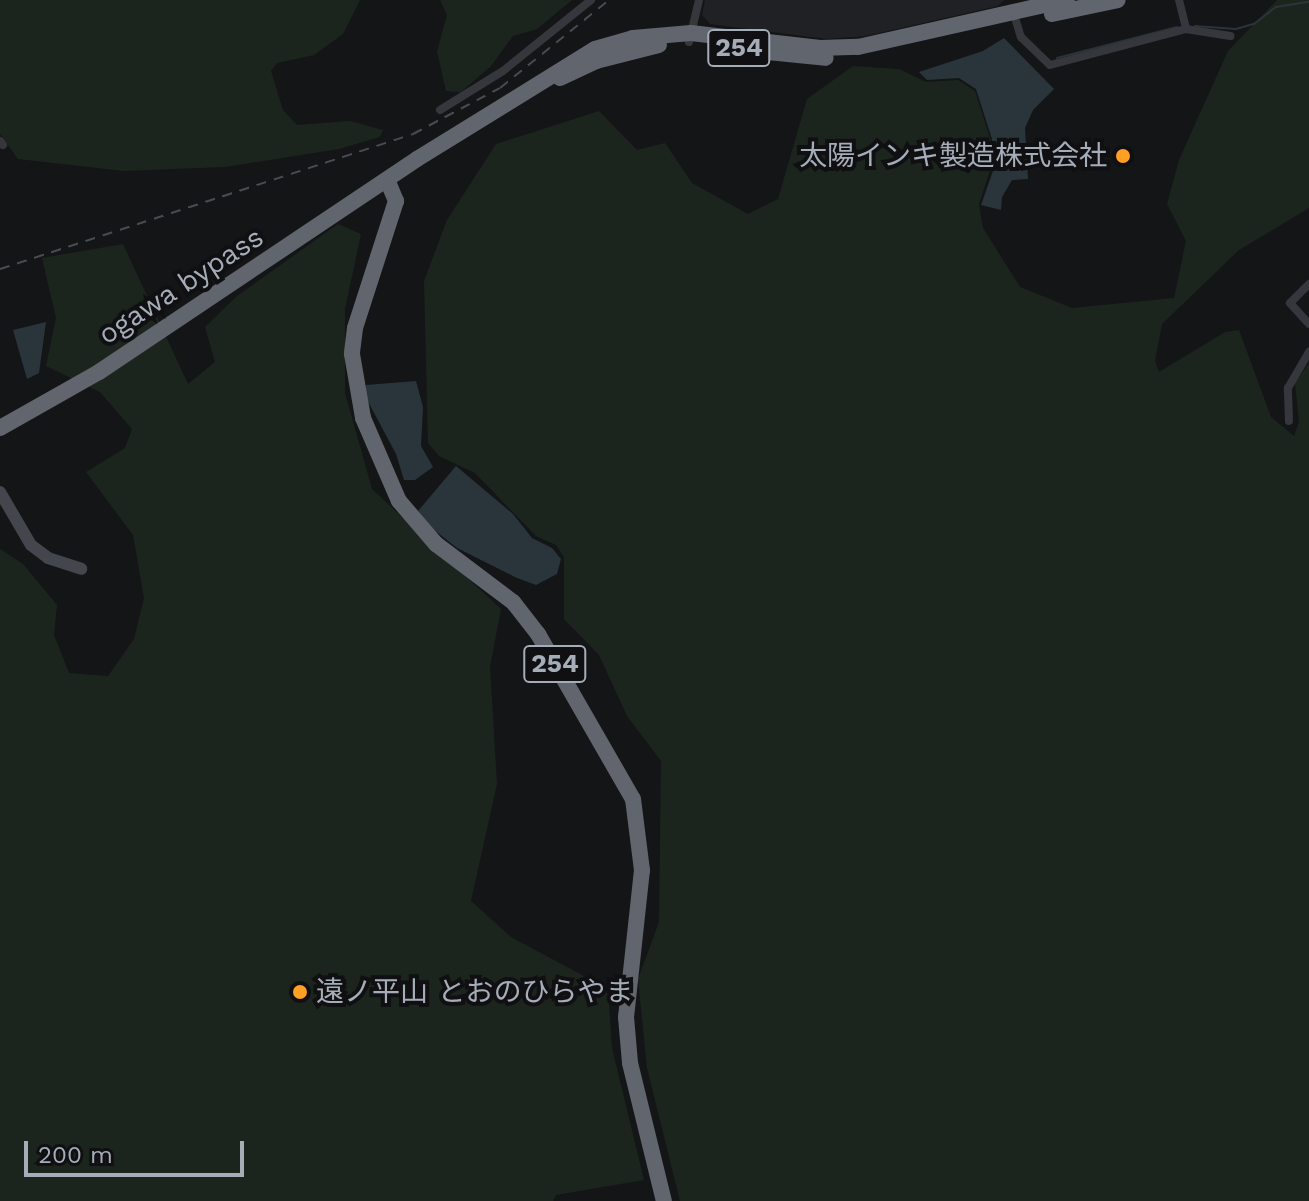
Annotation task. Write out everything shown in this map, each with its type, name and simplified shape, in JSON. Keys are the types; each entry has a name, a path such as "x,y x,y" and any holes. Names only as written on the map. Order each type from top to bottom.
{"highway":[{"name":"254","path":"664,1201 630,1063 626,1017 642,870 633,799 538,634 513,602 436,544 399,501 363,418 352,354 355,328 396,201 388,182 564,75 632,50 690,38 820,48 858,47 1067,0"},
{"name":"254","path":"690,38 845,58 1118,0"},
{"name":"ogawa bypass","path":"0,428 99,372 388,182"}],"street":[{"path":"440,110 503,71 591,0"},
{"path":"690,38 699,0"},
{"path":"1179,0 1186,29"},
{"path":"1016,21 1021,37 1050,65 1186,29 1230,36"},
{"path":"1309,284 1290,303 1309,324"},
{"path":"1289,421 1288,388 1309,352"},
{"path":"0,492 31,545 48,558 81,569"}],"shaded area":[{"path":"0,0 360,0 343,34 314,55 277,63 271,71 283,110 297,125 350,121 383,130 380,137 339,149 225,167 124,171 18,159 0,134"},
{"path":"440,0 572,0 537,29 513,36 491,66 461,92 446,91 437,51 447,15"},
{"path":"705,0 1004,0 998,6 866,36 827,39 710,24 702,15"},
{"path":"1277,0 1309,0 1309,208 1239,250 1162,324 1155,361 1159,372 1225,332 1239,330 1271,417 1294,436 1299,422 1295,383 1309,363 1309,1201 680,1201 647,1068 638,979 659,922 661,761 627,716 599,655 564,619 564,557 556,545 536,536 475,473 439,456 428,443 424,281 447,220 496,144 599,111 637,150 665,143 692,183 748,214 778,199 807,99 853,66 899,69 926,82 958,80 975,91 991,141 990,170 979,204 983,228 1020,287 1072,308 1174,298 1186,241 1167,204 1179,160 1228,51"},
{"path":"1004,38 1054,89 1033,110 1025,128 1028,179 1012,180 1002,197 1001,210 981,205 993,171 992,139 976,89 959,78 927,80 919,72 983,51"},
{"path":"338,224 361,234 345,309 345,393 372,489 501,609 490,667 497,784 471,901 511,937 608,989 612,1048 644,1180 556,1195 553,1201 0,1201 0,549 23,564 57,605 54,635 69,673 108,676 134,639 144,598 133,535 86,472 125,448 132,429 100,392 46,366 56,318 42,258 123,244 188,384 215,362 205,327 237,296"},
{"path":"46,322 39,373 27,379 13,330"},
{"path":"416,381 423,407 421,446 433,467 415,480 404,480 396,454 364,394 366,385"},
{"path":"456,466 513,514 532,538 552,548 561,559 557,574 536,585 457,548 433,529 418,511"}],"waterway":[{"path":"1195,26 1236,29 1254,24 1276,7 1309,2"},
{"path":"1057,58 1177,27"}],"railway":[{"path":"0,269 413,134 500,88 609,0"}],"place":[{"name":"太陽インキ製造株式会社","path":"1123,156"},
{"name":"遠ノ平山 とおのひらやま","path":"300,992"}]}
